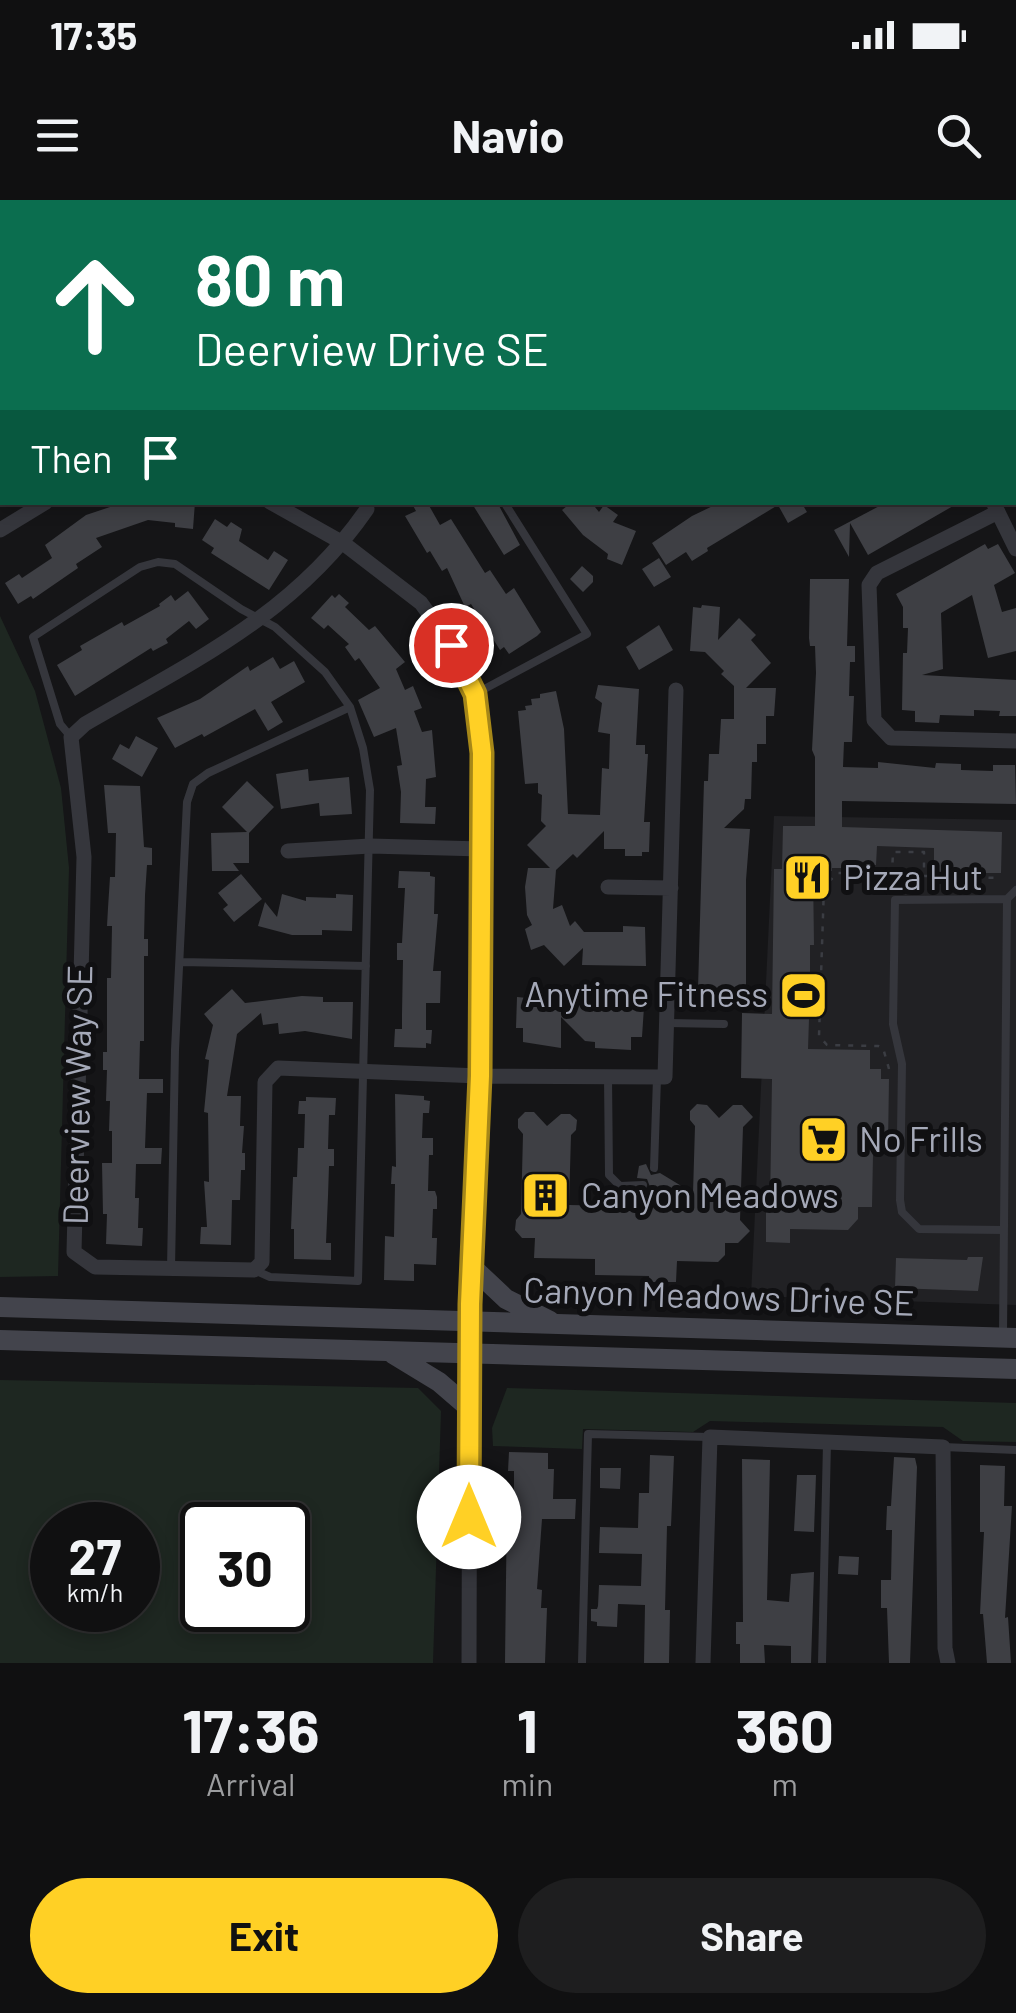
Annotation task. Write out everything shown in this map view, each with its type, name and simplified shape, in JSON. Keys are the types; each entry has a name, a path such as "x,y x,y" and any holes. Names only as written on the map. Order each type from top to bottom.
{"street":[{"path":"0,530 41,505"},
{"path":"275,505 344,543 421,603 451,645 475,694 482,753 482,849 480,1076 468,1407 469,1663"},
{"path":"1016,549 995,507 877,573 869,585 874,720 891,738 1016,741"},
{"path":"72,737 85,724 259,620 296,592 344,543 367,509"},
{"path":"254,1270 262,1262 265,1082 278,1068 665,1078 676,690"},
{"name":"Deerview Way SE","path":"72,737 84,857 74,1252 95,1267 254,1270"},
{"path":"288,852 370,846 482,849"},
{"path":"608,887 671,888"},
{"path":"472,1267 506,1299 557,1324"},
{"name":"Canyon Meadows Drive SE","path":"0,1307 1009,1338"},
{"name":"Canyon Meadows Drive SE","path":"0,1340 1016,1369"},
{"path":"392,1353 439,1382 468,1407"},
{"path":"703,1663 710,1437 943,1447 944,1648 948,1663"}],"lane":[{"path":"475,694 587,634 506,505"},
{"path":"72,737 60,724 32,637 140,567 158,562 175,564 275,627 325,672 350,707 364,748 370,790 358,1280 270,1277 254,1270"},
{"path":"171,1268 184,818 193,784 208,773 350,707"},
{"path":"1004,1230 919,1228 902,1212 902,1064 893,1024 895,900 1007,899 1016,890"},
{"path":"1007,899 1012,977 1004,1177 1009,1338"},
{"path":"181,962 366,966"},
{"path":"666,1022 724,1024"},
{"path":"608,1077 609,1175 620,1186 643,1185"},
{"path":"654,1168 656,1078"},
{"path":"1004,1177 1016,1177"},
{"path":"582,1663 588,1434 710,1437"},
{"path":"822,1663 827,1442"},
{"path":"943,1447 1016,1450"}],"path":[{"path":"890,1074 884,1048 828,1045 819,1036 824,886 838,873 892,874 893,852 924,852 924,876 1000,878"}],"shaded area":[{"path":"0,616 35,691 61,788 69,868 58,1276 0,1277"},
{"path":"774,816 1016,820 1016,1305 751,1296"},
{"path":"0,1380 418,1388 441,1411 433,1663 0,1663"},
{"path":"507,1388 1016,1403 1016,1442 963,1441 943,1427 710,1421 693,1432 583,1429 582,1449 493,1446 492,1428"}],"building":[{"path":"195,505 193,529 148,520 96,538 102,547 76,564 78,568 33,599 31,596 18,604 5,583 19,574 22,578 52,558 45,545 86,515 113,506"},
{"path":"413,505 429,505 440,525 451,519 485,573 490,570 506,594 514,588 541,632 537,636 509,654 504,647 500,650 471,604 465,607 447,568 442,571 430,551 427,553 405,516 416,511"},
{"path":"473,505 499,505 520,545 504,555"},
{"path":"568,505 593,505 599,512 604,505 618,515 613,522 636,531 622,565 607,559 608,554 583,535 562,510"},
{"path":"715,505 778,505 692,561 686,552 666,565 652,543"},
{"path":"778,505 803,505 807,512 788,523"},
{"path":"881,505 955,505 868,555 850,523 849,557 834,530"},
{"path":"215,519 227,527 231,522 242,529 239,541 268,560 274,551 288,560 269,590 211,553 214,548 202,540"},
{"path":"985,544 988,549 998,544 1015,573 994,585 1002,612 1016,608 1016,651 988,658 972,595 941,613 943,669 922,675 1016,680 1016,716 974,710 974,716 940,715 939,723 915,722 915,711 902,710 903,653 907,653 908,628 903,628 903,607 896,594"},
{"path":"659,558 671,577 654,587 642,569"},
{"path":"582,566 593,576 593,582 583,592 570,579"},
{"path":"810,579 849,579 847,646 855,646 855,662 850,662 849,696 854,696 852,742 844,742 843,767 878,768 878,762 935,768 936,763 961,764 961,770 993,771 993,765 1015,765 1016,804 842,801 842,827 1002,832 1001,873 974,873 974,878 959,877 960,872 934,872 934,848 877,846 876,865 813,871 813,1019 809,1019 808,1049 870,1050 870,1069 881,1069 881,1079 889,1079 888,1145 883,1145 883,1155 873,1155 872,1207 858,1207 858,1219 848,1230 790,1229 790,1243 766,1242 772,1079 741,1078 742,1013 772,1014 774,869 782,869 783,826 815,826 812,750 816,673 815,646 810,646 809,638"},
{"path":"188,591 209,619 196,629 189,621 166,639 168,643 153,651 151,648 75,696 57,665 82,650 80,646 122,622 124,626 160,606 171,595 175,601"},
{"path":"339,594 349,603 345,607 369,630 375,626 405,662 396,669 405,690 413,686 422,708 414,711 422,732 432,730 436,777 426,779 425,807 436,807 435,824 400,823 397,766 402,765 396,728 374,737 358,700 380,688 359,658 355,661 345,647 349,644 328,625 324,629 311,618 332,595 335,598"},
{"path":"693,607 720,607 718,640 739,618 756,635 751,640 771,663 746,688 776,688 774,716 766,716 766,744 757,744 757,762 752,762 751,799 745,799 744,809 724,828 750,829 746,990 698,989 704,781 708,781 709,754 719,754 721,719 734,719 734,686 705,652 690,651"},
{"path":"659,625 673,650 639,670 626,647"},
{"path":"273,657 280,669 294,661 305,682 271,702 283,722 268,731 255,709 175,748 157,718 200,699 248,666 250,671"},
{"path":"598,685 639,689 636,745 645,745 648,754 644,822 650,822 649,852 625,856 625,849 604,849 604,831 577,858 573,854 556,870 553,909 562,905 570,926 575,921 584,932 623,932 623,926 645,927 646,966 582,965 583,948 564,966 544,945 531,950 525,929 532,925 527,915 525,887 528,868 550,868 527,845 546,826 541,821 542,795 538,793 538,783 525,784 518,711 526,710 525,706 532,705 531,699 540,698 540,694 556,691 564,729 568,814 600,815 602,768 609,769 610,734 598,732 602,703 595,698"},
{"path":"136,736 158,748 142,777 112,759 120,744 129,749"},
{"path":"308,769 309,781 349,777 352,814 320,816 319,803 281,809 276,774"},
{"path":"247,781 274,807 249,833 249,863 233,863 239,871 212,871 211,833 247,832 222,807"},
{"path":"104,785 140,786 144,847 152,848 145,895 144,939 148,939 148,956 144,956 144,1041 140,1041 139,1079 163,1079 163,1093 147,1093 145,1148 162,1148 161,1164 136,1164 135,1198 139,1198 142,1246 106,1244 107,1214 103,1214 102,1163 112,1163 110,1101 106,1101 103,1052 107,1052 112,926 107,926 110,877 115,877 116,833 108,833"},
{"path":"399,871 430,872 435,877 434,914 438,914 433,971 441,971 440,1003 426,1003 426,1030 432,1030 431,1044 426,1043 426,1048 394,1047 395,1029 402,1029 403,960 397,960 397,943 402,943 405,888 398,888"},
{"path":"241,874 262,899 234,922 223,909 228,905 218,893"},
{"path":"282,894 306,901 306,897 353,895 352,931 292,935 258,926 265,902 277,917"},
{"path":"232,989 245,1003 302,996 323,997 323,1002 353,1002 352,1039 305,1031 279,1034 278,1023 263,1025 261,1013 237,1034 227,1096 241,1096 245,1170 241,1170 240,1200 232,1200 231,1245 200,1244 201,1227 207,1227 204,1181 209,1182 208,1113 204,1112 209,1060 205,1059 213,1025 204,1014"},
{"path":"517,997 569,1005 644,1007 642,1037 631,1037 631,1050 595,1048 595,1042 585,1041 561,1017 561,1048 523,1042 523,1028 516,1028"},
{"path":"395,1094 424,1096 424,1100 430,1101 429,1113 423,1113 422,1138 433,1138 428,1191 435,1191 437,1197 432,1238 437,1238 436,1265 414,1264 414,1281 384,1280 385,1236 394,1237 395,1184 391,1184 392,1166 396,1167"},
{"path":"306,1097 336,1098 335,1115 329,1115 328,1149 334,1149 334,1166 329,1166 326,1243 331,1243 331,1260 294,1259 293,1177 297,1177 298,1148 304,1148 305,1114 298,1114 299,1101 306,1101"},
{"name":"Canyon Meadows","path":"697,1104 707,1105 719,1118 733,1105 742,1105 753,1117 743,1127 740,1220 750,1231 738,1243 725,1243 725,1255 718,1262 677,1261 676,1282 649,1282 649,1276 595,1275 595,1259 534,1258 535,1238 522,1238 515,1230 521,1214 523,1134 518,1119 525,1112 534,1112 547,1126 561,1114 570,1114 577,1120 571,1135 569,1205 618,1206 618,1199 672,1201 650,1187 647,1179 637,1178 639,1166 646,1164 651,1175 660,1173 693,1193 695,1126 690,1111"},
{"path":"983,1257 978,1291 895,1288 896,1258"},
{"path":"509,1452 548,1453 548,1469 554,1469 553,1499 576,1499 575,1519 542,1519 537,1589 542,1590 541,1608 547,1608 545,1663 505,1663 507,1499 514,1499 514,1471 508,1471"},
{"path":"650,1455 674,1456 671,1526 667,1526 665,1610 670,1610 669,1663 644,1663 645,1605 618,1604 617,1627 597,1626 597,1622 591,1621 591,1609 598,1606 599,1585 641,1586 642,1554 599,1553 600,1527 638,1528 639,1493 649,1493"},
{"path":"894,1457 915,1458 917,1467 910,1663 889,1663 887,1608 881,1608 881,1580 891,1580 892,1530 886,1530"},
{"path":"742,1459 770,1460 767,1600 789,1602 791,1574 814,1572 811,1663 791,1663 791,1646 764,1645 765,1663 740,1663 736,1622 743,1622"},
{"path":"980,1465 1005,1466 1004,1506 1012,1506 1005,1618 1008,1617 1011,1663 987,1663 980,1614 984,1532 980,1532"},
{"path":"600,1468 621,1468 620,1489 600,1488"},
{"path":"797,1475 816,1475 814,1532 794,1531"},
{"path":"839,1556 859,1557 858,1575 838,1574"}],"place":[{"name":"Pizza Hut","path":"808,878"},
{"name":"Anytime Fitness","path":"803,995"},
{"name":"No Frills","path":"824,1140"},
{"name":"Canyon Meadows","path":"546,1196"}],"route":[{"path":"451,645 475,694 482,753 480,1076 470,1304 469,1517"}]}
